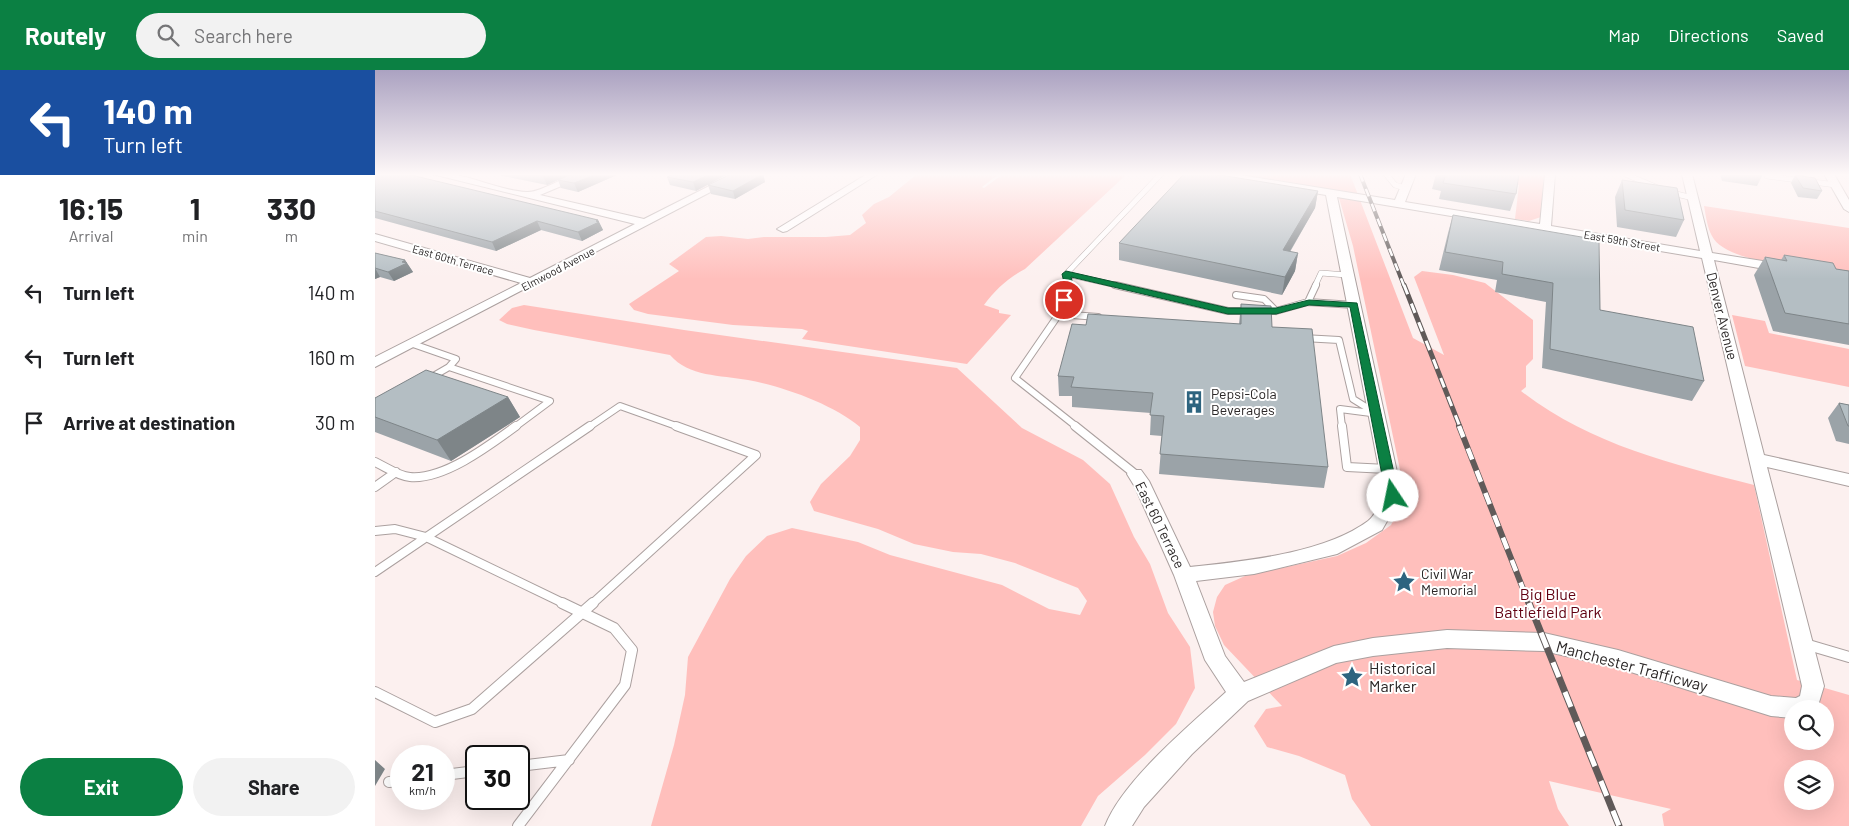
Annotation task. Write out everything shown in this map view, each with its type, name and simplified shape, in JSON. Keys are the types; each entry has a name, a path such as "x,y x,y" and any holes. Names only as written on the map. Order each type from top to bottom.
{"street":[{"path":"586,209 645,223"},
{"name":"Elmwood Avenue","path":"375,363 672,209"},
{"path":"783,230 816,209"},
{"path":"1184,575 1255,567 1330,549 1376,525 1393,496 1334,209"},
{"name":"East 59th Street","path":"1431,209 1792,270"},
{"path":"1545,228 1547,209"},
{"name":"Denver Avenue","path":"1696,209 1757,459"},
{"name":"East 60th Terrace","path":"375,237 531,282"},
{"path":"1757,459 1849,480"},
{"name":"Manchester Trafficway","path":"1117,826 1135,799 1184,746 1240,694 1285,673 1334,655 1353,651 1413,642 1485,639 1544,642 1618,659 1771,706 1798,708 1809,702 1813,686 1757,459"},
{"name":"East 60 Terrace","path":"1135,474 1143,485 1184,575 1216,660 1240,694"}],"lane":[{"path":"1066,274 1127,209"},
{"path":"1309,302 1321,273 1347,275"},
{"path":"1066,274 1228,311 1276,311 1309,302 1354,305"},
{"path":"1066,274 1069,287 1059,314 1015,378 1135,474"},
{"path":"1236,295 1264,299 1276,311"},
{"path":"1059,314 1106,318"},
{"path":"1291,337 1339,340 1353,399 1376,413"},
{"path":"413,344 456,359 449,367 424,381"},
{"path":"375,462 412,477 441,472 509,432 550,401 449,367"},
{"path":"375,572 620,406 756,455 582,613 472,709 435,722 375,692"},
{"path":"1376,413 1340,408 1347,467 1387,469"},
{"path":"375,487 396,472"},
{"path":"375,531 395,529 426,538 614,628 632,650 625,685 518,826"},
{"path":"1803,644 1849,657"},
{"path":"530,765 569,760"}],"green space":[{"path":"868,209 1089,209 1025,269 1007,280 997,289 984,305 999,310 999,313 1011,315 967,364 802,339 808,331 802,329 733,325 648,314 634,310 629,304 679,271 669,264 706,237 721,236 748,239 850,235 866,223 862,215"},
{"name":"Big Blue Battlefield Park","path":"1342,209 1364,209 1413,338 1444,355 1414,277 1422,271 1453,275 1485,283 1533,320 1533,359 1526,366 1526,387 1521,391 1574,425 1632,450 1692,469 1754,485 1797,680 1849,695 1849,826 1664,826 1662,814 1671,809 1549,781 1558,809 1569,826 1371,826 1352,799 1345,775 1299,756 1267,747 1254,726 1266,709 1282,706 1224,645 1215,626 1213,612 1217,597 1225,585 1245,576 1337,556 1366,543 1391,525 1400,508 1403,484 1353,246"},
{"path":"1516,209 1542,209 1541,217 1529,221 1515,219"},
{"path":"1705,209 1726,209 1849,228 1849,275 1775,264 1735,253 1720,246 1712,236"},
{"path":"524,305 684,330 957,368 1022,428 1083,460 1110,484 1134,537 1150,564 1168,613 1190,647 1195,688 1176,724 1145,755 1098,796 1081,826 651,826 674,745 685,695 688,657 730,579 746,556 767,536 792,528 858,542 890,555 1002,585 1049,609 1080,615 1087,601 1078,588 1015,563 981,554 953,552 914,544 878,529 814,511 810,502 821,484 850,456 860,440 860,427 836,411 791,391 748,380 716,376 696,371 686,367 670,355 534,330 507,324 499,320 512,308"},
{"path":"1732,315 1765,321 1769,333 1849,349 1849,387 1745,366"}],"building":[{"path":"375,209 553,209 598,220 596,221 599,222 578,232 537,221 492,242 375,211"},
{"path":"1151,209 1307,209 1283,250 1298,253 1285,277 1119,243"},
{"path":"1682,209 1684,220 1625,210"},
{"path":"1453,215 1599,240 1600,310 1693,327 1704,381 1550,349 1553,283 1502,274 1503,262 1445,252"},
{"path":"375,253 405,260 402,262 407,263 388,272 375,268"},
{"path":"1784,255 1833,263 1836,269 1849,271 1849,324 1785,313 1765,257 1787,261"},
{"name":"Pepsi-Cola Beverages","path":"1241,304 1271,306 1272,327 1312,329 1328,467 1160,454 1164,416 1150,415 1153,393 1071,387 1074,377 1058,376 1072,324 1086,325 1088,314 1241,324"},
{"path":"426,370 508,397 437,440 375,417 375,398"},
{"path":"1839,403 1849,405 1849,426 1848,426"}],"railway":[{"path":"1374,209 1404,286"},
{"path":"1404,285 1460,427"},
{"path":"1459,426 1529,604"},
{"path":"1529,603 1619,826"}],"place":[{"name":"Pepsi-Cola Beverages","path":"1194,402"},
{"name":"Civil War Memorial","path":"1404,582"},
{"name":"Historical Marker","path":"1352,677"}],"route":[{"path":"1064,300 1069,287 1066,274 1228,311 1276,311 1309,302 1354,305 1393,496"}]}
